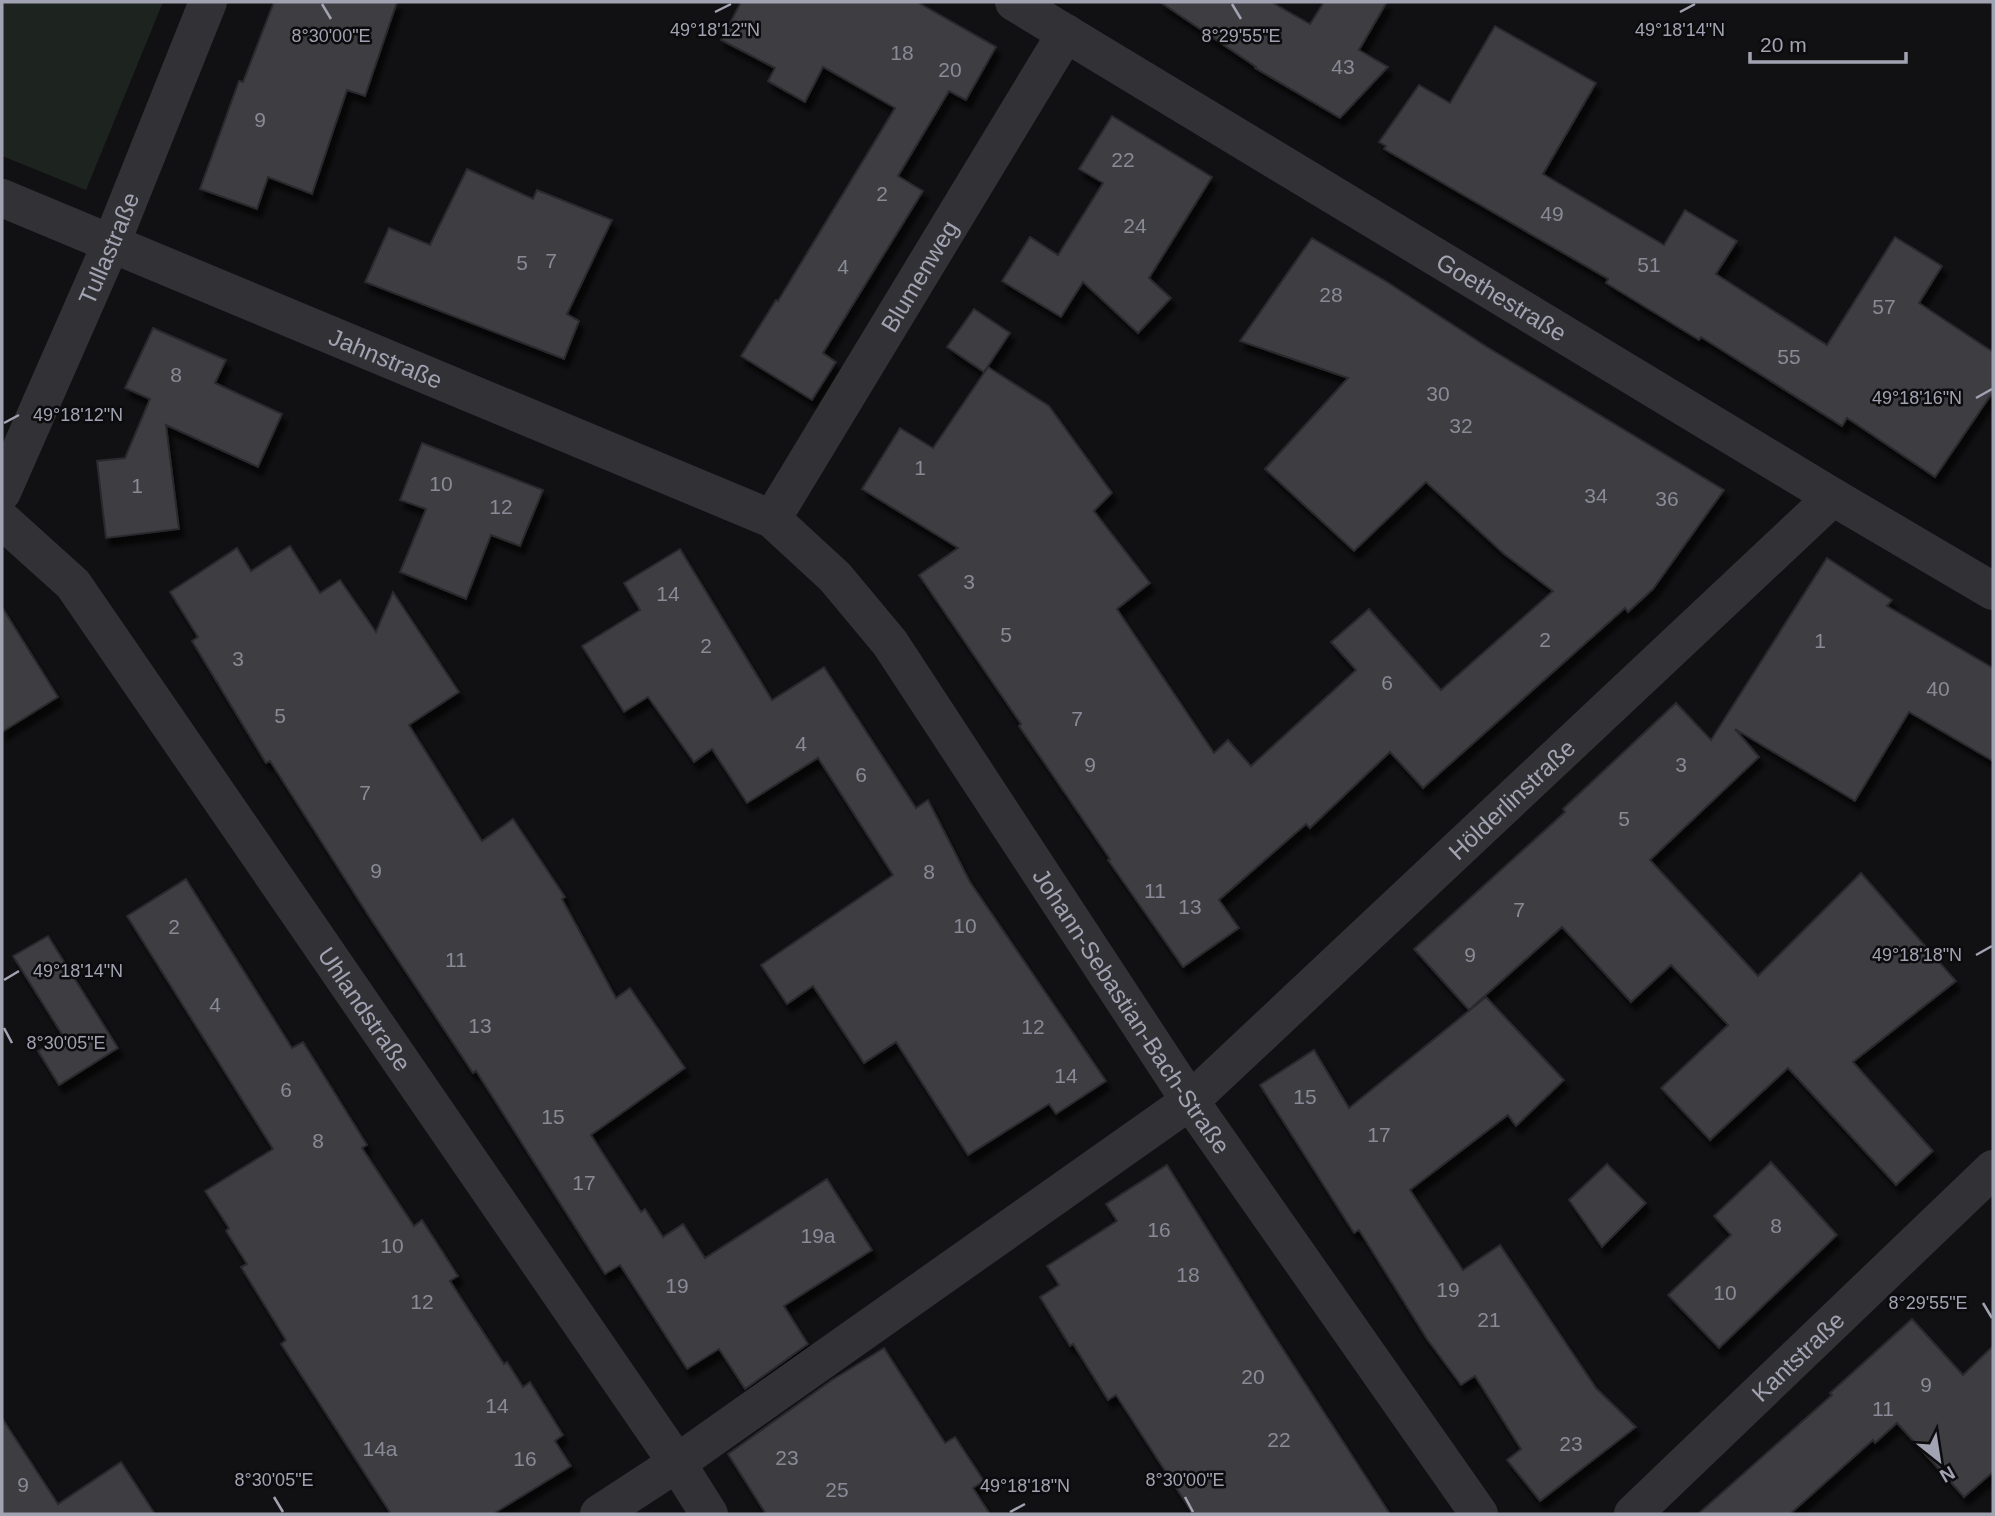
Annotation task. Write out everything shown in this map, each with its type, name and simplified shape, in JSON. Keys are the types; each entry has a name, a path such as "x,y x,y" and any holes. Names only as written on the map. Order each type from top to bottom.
{"street":[{"name":"Tullastraße","path":"2,492 111,244 208,2"},
{"name":"Goethestraße","path":"1014,2 1993,591"},
{"name":"Blumenweg","path":"772,519 1066,33"},
{"name":"Jahnstraße","path":"2,198 772,519"},
{"name":"Hölderlinstraße","path":"599,1514 677,1463 1190,1101 1833,497"},
{"name":"Johann-Sebastian-Bach-Straße","path":"772,519 835,577 890,643 1190,1101 1479,1514"},
{"name":"Uhlandstraße","path":"2,520 72,584 677,1463 709,1514"},
{"name":"Kantstraße","path":"1633,1514 1993,1169"}],"shaded area":[{"path":"2,2 163,2 86,190 2,156"}],"building":[{"path":"274,2 397,2 365,96 347,90 312,194 268,177 257,209 200,189 239,81 243,82"},
{"path":"741,2 917,2 996,47 966,100 949,91 898,176 923,191 823,353 836,362 812,400 741,356 776,300 778,301 895,108 823,67 805,102 768,81 775,68 721,40"},
{"path":"1160,2 1271,2 1310,24 1324,2 1387,2 1359,50 1388,67 1340,118 1255,68"},
{"path":"1495,26 1596,83 1543,174 1664,245 1685,210 1737,241 1716,274 1827,345 1895,237 1942,266 1919,303 1993,352 1993,392 1935,477 1847,418 1842,426 1701,337 1699,340 1606,283 1608,279 1384,149 1386,146 1379,142 1419,85 1450,103"},
{"path":"1112,116 1212,177 1149,278 1171,298 1138,333 1083,282 1061,317 1002,281 1030,237 1058,255 1103,183 1079,169"},
{"path":"467,169 533,199 537,190 612,220 567,314 579,321 564,359 365,282 389,228 430,245"},
{"path":"1312,238 1724,490 1653,589 1628,612 1625,608 1423,788 1390,752 1310,828 1306,824 1219,900 1239,928 1183,967 1108,860 1110,859 1019,726 1021,724 919,575 958,548 862,489 900,428 933,448 988,367 1049,406 1112,493 1094,511 1150,583 1117,609 1214,753 1228,740 1251,766 1356,670 1331,642 1369,609 1441,690 1553,591 1504,554 1426,482 1354,551 1265,469 1348,378 1240,341"},
{"path":"974,309 1010,333 984,372 947,347"},
{"path":"153,328 226,360 215,383 282,414 258,467 166,425 179,529 106,538 97,461 125,458 150,399 125,388"},
{"path":"422,443 543,490 520,546 491,535 466,599 400,572 426,509 400,500"},
{"path":"290,546 320,593 340,580 376,632 393,592 459,692 409,725 482,841 513,819 565,897 562,899 616,998 630,988 685,1068 591,1135 641,1212 645,1209 663,1237 683,1224 705,1258 827,1179 872,1250 784,1306 808,1344 745,1389 719,1349 687,1369 620,1265 605,1274 476,1071 473,1073 270,761 266,763 192,641 198,637 170,592 237,548 251,571"},
{"path":"680,549 772,700 824,667 916,808 928,800 970,882 1106,1081 1056,1114 1049,1104 968,1155 896,1042 864,1063 813,986 787,1004 761,965 893,875 818,758 747,803 712,749 694,762 648,697 624,712 582,646 640,610 624,583"},
{"path":"1827,558 1892,600 1887,606 1993,668 1993,761 1909,712 1855,801 1735,729 1759,757 1650,860 1758,976 1861,873 1956,981 1853,1062 1933,1151 1896,1185 1788,1068 1710,1140 1661,1088 1728,1025 1671,965 1631,1002 1562,927 1469,1010 1414,949 1565,812 1563,809 1676,703 1711,740"},
{"path":"2,607 58,697 2,732"},
{"path":"186,879 292,1048 303,1042 367,1145 362,1148 414,1226 422,1220 458,1276 450,1281 504,1364 507,1362 523,1387 530,1382 563,1435 555,1441 571,1466 493,1514 391,1514 281,1344 286,1340 241,1267 247,1264 226,1231 229,1228 205,1191 273,1149 127,916"},
{"path":"48,936 118,1048 59,1085 38,1051 63,1036 13,956"},
{"path":"1486,997 1564,1080 1516,1126 1508,1115 1410,1190 1463,1270 1500,1245 1596,1388 1636,1427 1540,1501 1507,1460 1521,1449 1475,1376 1461,1385 1427,1339 1359,1230 1354,1233 1260,1085 1314,1050 1349,1108"},
{"path":"1771,1162 1837,1235 1719,1348 1668,1295 1731,1235 1714,1216"},
{"path":"1607,1164 1646,1203 1602,1247 1569,1200"},
{"path":"1167,1165 1390,1514 1193,1514 1116,1395 1108,1400 1073,1344 1070,1346 1040,1297 1059,1285 1047,1266 1117,1221 1106,1204"},
{"path":"1912,1319 1963,1375 1993,1346 1993,1472 1964,1497 1897,1423 1875,1443 1873,1440 1790,1514 1698,1514 1832,1395 1830,1393"},
{"path":"884,1348 945,1443 955,1437 984,1481 973,1488 990,1514 766,1514 728,1454 832,1380"},
{"path":"2,1418 58,1504 121,1462 155,1514 2,1514"}]}
